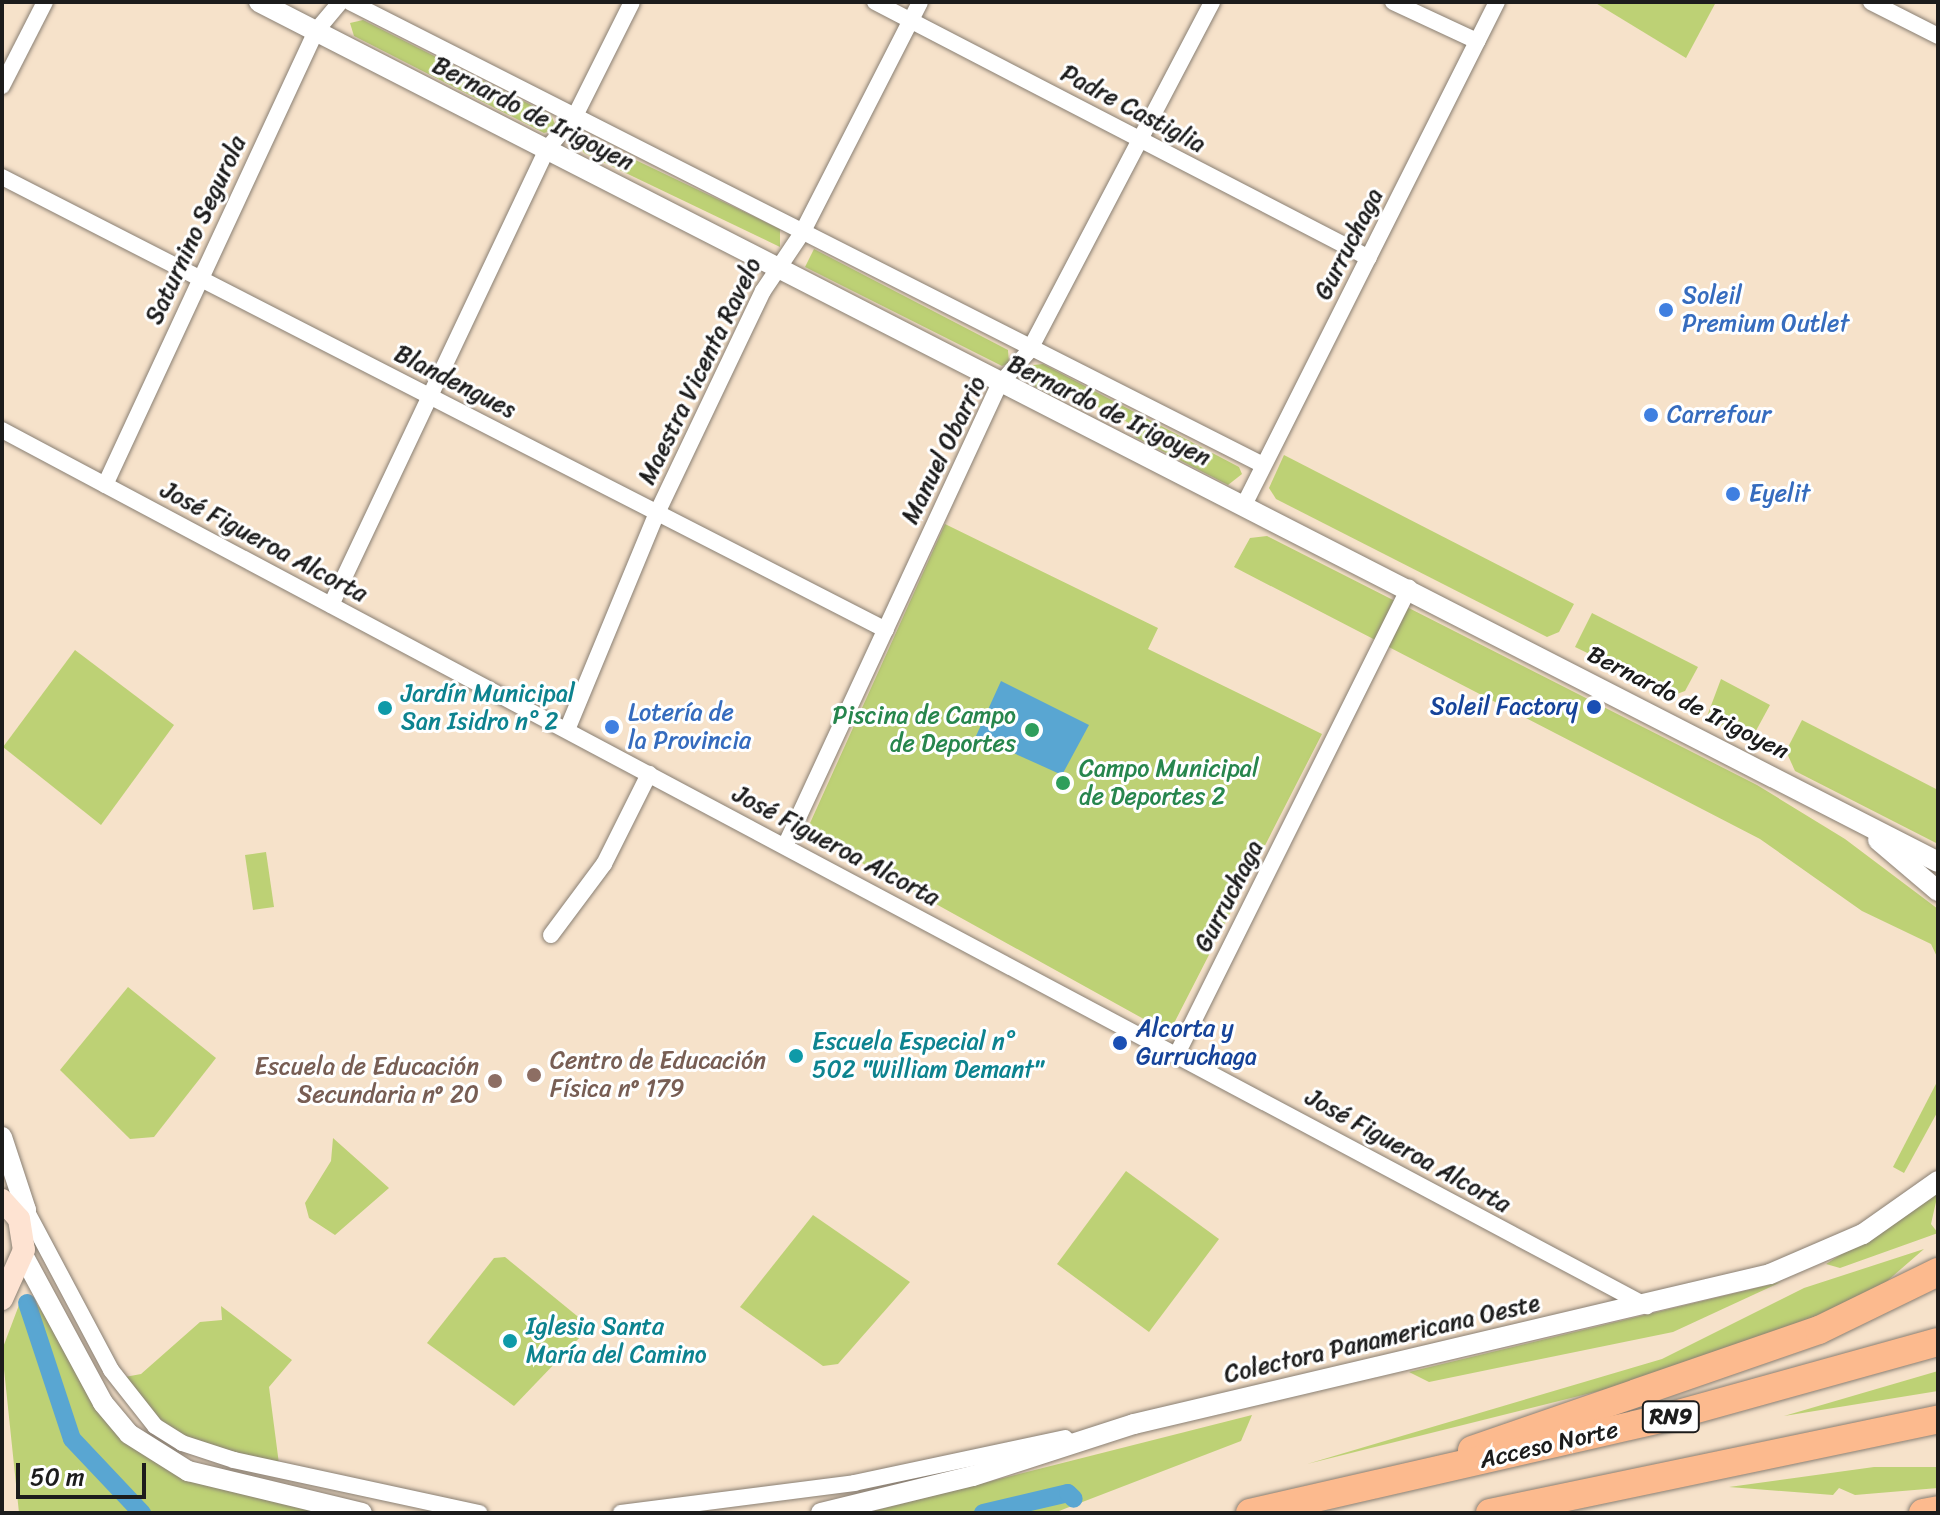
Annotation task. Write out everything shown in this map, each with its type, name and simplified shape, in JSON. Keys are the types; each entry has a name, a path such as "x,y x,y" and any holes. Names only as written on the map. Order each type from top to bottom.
{"highway":[{"path":"1401,1480 1509,1434 1819,1330 1938,1272"},
{"name":"Acceso Norte","path":"1250,1513 1664,1418 1938,1342"},
{"name":"RN9","path":"1490,1513 1938,1419"},
{"path":"1923,1513 1938,1510"}],"main road":[{"path":"2,1200 22,1215 32,1249 3,1296"}],"street":[{"path":"2,86 45,2"},
{"name":"Bernardo de Irigoyen","path":"259,2 547,149 773,270 1409,588 1938,862"},
{"name":"Saturnino Segurola","path":"105,485 199,277 316,31 340,2"},
{"name":"Bernardo de Irigoyen","path":"350,2 1029,351 1263,465"},
{"path":"331,605 434,397 547,149 575,116 632,2"},
{"name":"Padre Castiglia","path":"875,2 1369,258"},
{"name":"Maestra Vicenta Ravelo","path":"567,730 657,513 773,270 802,233 920,2"},
{"name":"Manuel Obarrio","path":"785,846 999,385 1029,351 1212,2"},
{"path":"1393,2 1477,41"},
{"name":"Gurruchaga","path":"1243,507 1497,2"},
{"path":"1871,2 1938,36"},
{"name":"Blandengues","path":"2,177 886,630"},
{"name":"José Figueroa Alcorta","path":"2,430 1647,1306"},
{"name":"Gurruchaga","path":"1177,1054 1409,588"},
{"path":"551,935 604,864 649,774"},
{"path":"1850,817 1938,891"},
{"path":"2,1137 22,1215"},
{"path":"1914,1197 1938,1167"},
{"name":"Colectora Panamericana Oeste","path":"821,1513 973,1476 1114,1430 1647,1306 1815,1258 1938,1181"},
{"path":"32,1249 103,1403 129,1434 188,1471 362,1513"},
{"path":"32,1249 117,1378 155,1426 182,1443 479,1513"},
{"path":"621,1513 854,1483 1114,1430"}],"green space":[{"path":"1594,2 1716,2 1686,58"},
{"path":"363,20 551,115 557,129 544,133 354,36 350,23"},
{"path":"581,134 780,229 780,247 584,153 575,139"},
{"path":"814,249 1008,350 1009,363 1002,366 805,267"},
{"path":"1043,364 1239,467 1242,474 1228,485 1135,437 1129,423 1076,396 1054,396 1028,383 1033,365"},
{"path":"1284,455 1574,604 1559,632 1547,637 1276,499 1269,488"},
{"name":"Campo Municipal de Deportes 2","path":"945,524 1158,628 1148,649 1322,734 1169,1033 806,832"},
{"path":"1267,536 1757,785 1845,839 1938,909 1938,959 1931,944 1862,911 1760,839 1234,567 1250,538"},
{"path":"1592,613 1698,667 1685,691 1674,695 1575,647"},
{"path":"75,650 174,725 101,825 3,747"},
{"path":"1721,679 1770,705 1752,738 1706,719"},
{"path":"1802,720 1938,790 1938,844 1795,771 1786,751"},
{"path":"266,852 274,907 253,910 245,855"},
{"path":"128,987 216,1058 154,1137 130,1139 60,1070"},
{"path":"1938,1080 1938,1111 1904,1173 1893,1167"},
{"path":"333,1138 389,1188 335,1235 309,1218 305,1203 331,1161"},
{"path":"1126,1171 1219,1239 1149,1332 1057,1264"},
{"path":"1938,1193 1931,1224 1938,1233 1840,1268 1826,1264"},
{"path":"813,1215 910,1282 838,1364 823,1366 740,1307"},
{"path":"1924,1249 1878,1289 1817,1322 1663,1375 1307,1464 1662,1359 1804,1288"},
{"path":"505,1257 582,1320 583,1334 514,1406 427,1343 494,1258"},
{"path":"1781,1282 1673,1332 1429,1382 1409,1372"},
{"path":"33,1298 128,1442 324,1513 19,1513 2,1350 19,1305"},
{"path":"221,1306 292,1360 269,1387 279,1464 187,1439 162,1425 125,1377 141,1374 200,1322 222,1320"},
{"path":"1938,1371 1938,1391 1784,1416"},
{"path":"1252,1415 1241,1441 1059,1511 865,1513"},
{"path":"1874,1467 1938,1467 1938,1488 1855,1495 1839,1488 1833,1495 1729,1487"}],"water":[{"name":"Piscina de Campo de Deportes","path":"1001,681 1089,725 1062,775 976,736"}],"waterway":[{"path":"27,1303 72,1439 142,1513"},
{"path":"983,1513 1068,1493 1074,1499"}],"place":[{"name":"Soleil Premium Outlet","path":"1666,310"},
{"name":"Carrefour","path":"1651,415"},
{"name":"Eyelit","path":"1733,494"},
{"name":"Soleil Factory","path":"1594,707"},
{"name":"Jardín Municipal San Isidro n° 2","path":"385,708"},
{"name":"Lotería de la Provincia","path":"612,727"},
{"name":"Piscina de Campo de Deportes","path":"1032,730"},
{"name":"Campo Municipal de Deportes 2","path":"1063,783"},
{"name":"Alcorta y Gurruchaga","path":"1120,1043"},
{"name":"Escuela Especial n° 502 \"William Demant\"","path":"796,1056"},
{"name":"Centro de Educación Física nº 179","path":"534,1075"},
{"name":"Escuela de Educación Secundaria nº 20","path":"495,1081"},
{"name":"Iglesia Santa María del Camino","path":"510,1341"}]}
